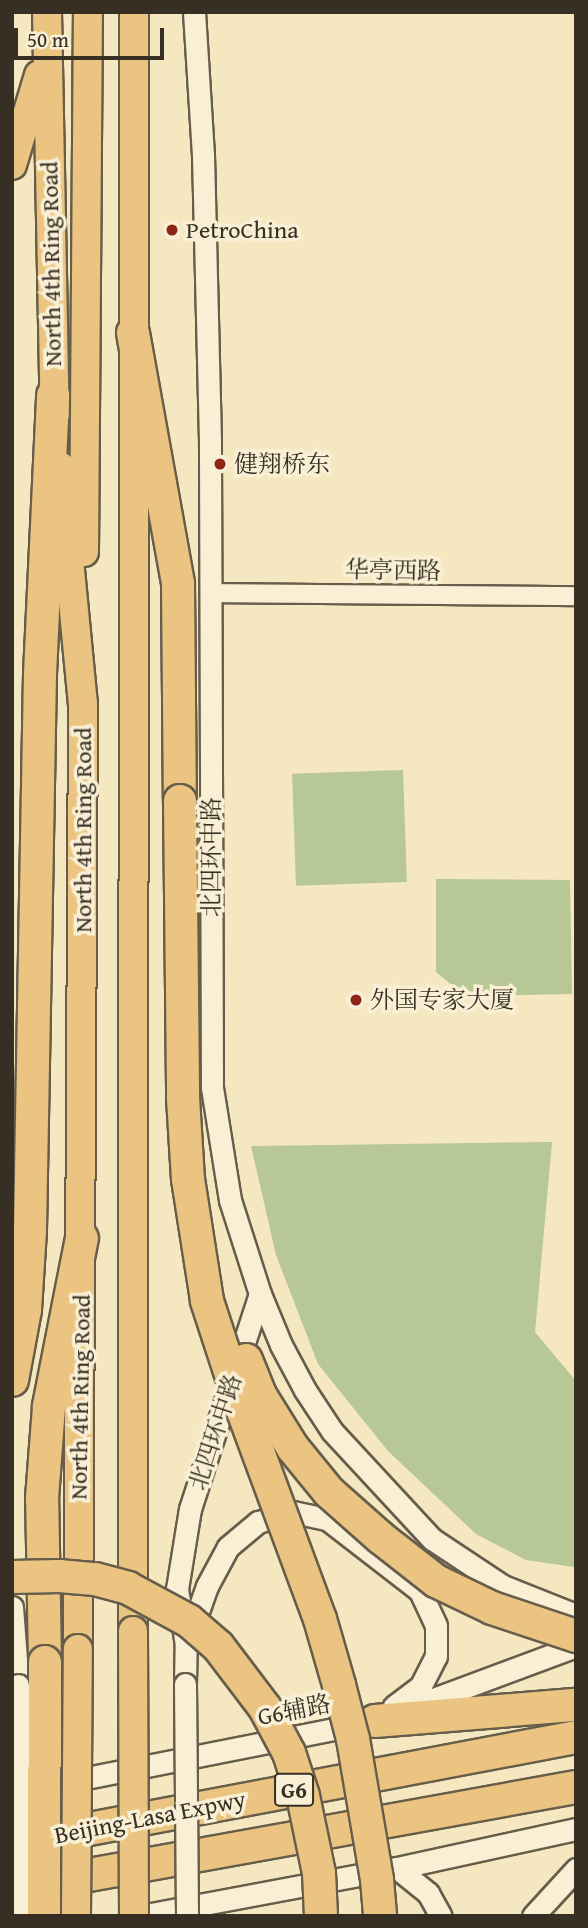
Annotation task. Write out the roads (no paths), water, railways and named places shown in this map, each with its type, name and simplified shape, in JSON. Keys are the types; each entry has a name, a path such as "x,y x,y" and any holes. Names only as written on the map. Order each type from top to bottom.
{"highway":[{"name":"North 4th Ring Road","path":"47,12 53,395 83,704 76,1916"},
{"path":"83,704 88,12"},
{"name":"North 4th Ring Road","path":"134,12 134,1916"},
{"path":"12,165 47,49"},
{"path":"133,332 178,584 183,1098 188,1179 207,1301 243,1410 320,1619 335,1672 353,1739 377,1880 380,1916"},
{"path":"12,1380 25,1310 30,1230 37,813 53,395"},
{"path":"183,1098 208,1241 227,1313 260,1395 293,1448 330,1492 436,1581 492,1608 551,1630 576,1636"},
{"path":"44,1916 45,1662 42,1498 49,1406 82,1238"},
{"path":"12,1577 60,1576 94,1579 128,1588 189,1621 218,1646 265,1708 289,1753 303,1796 319,1873 321,1916"},
{"path":"376,1721 576,1704"},
{"name":"Beijing-Lasa Expwy","path":"12,1843 576,1737"},
{"name":"Beijing-Lasa Expwy","path":"12,1889 576,1787"}],"street":[{"name":"北四环中路","path":"187,1916 186,1646 177,1589 190,1509 260,1294 230,1200 212,1088 211,441 203,155 194,12"},
{"name":"华亭西路","path":"211,593 576,596"},
{"path":"260,1294 281,1345 332,1431 432,1539 503,1586 576,1615"},
{"path":"186,1646 207,1586 228,1547 258,1522 293,1512 327,1519 420,1591 436,1626 436,1656 421,1686 376,1721"},
{"path":"13,1616 18,1685 18,1916"},
{"name":"G6辅路","path":"12,1792 376,1721 576,1646"},
{"path":"140,1916 397,1868 576,1829"},
{"path":"397,1868 428,1893 441,1916"},
{"path":"533,1916 576,1869"}],"place":[{"name":"PetroChina","path":"172,230"},
{"name":"健翔桥东","path":"220,464"},
{"name":"外国专家大厦","path":"356,1000"}]}
